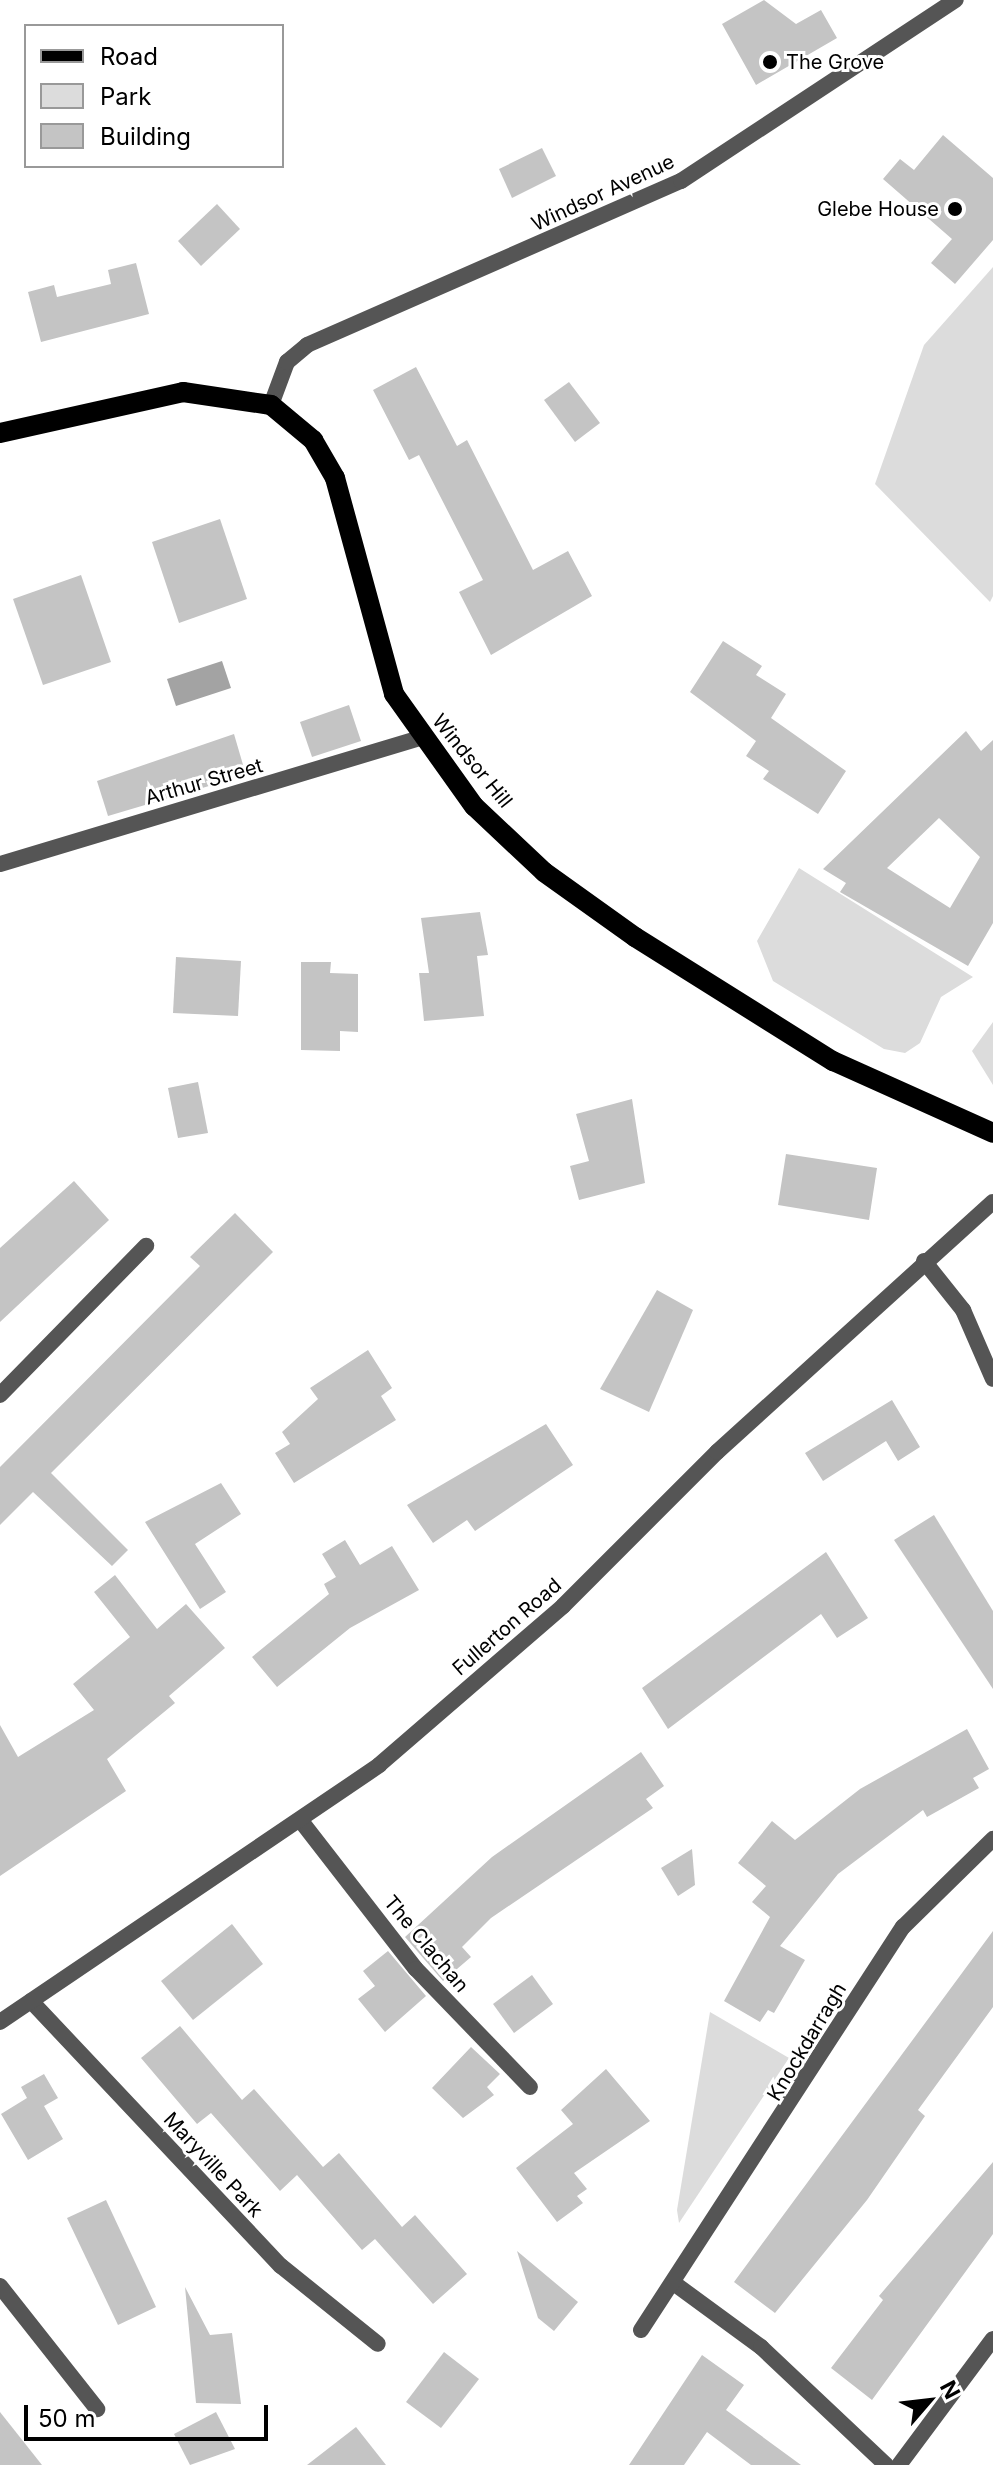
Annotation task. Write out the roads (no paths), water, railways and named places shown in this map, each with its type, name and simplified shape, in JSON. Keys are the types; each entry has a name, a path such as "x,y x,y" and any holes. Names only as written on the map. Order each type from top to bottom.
{"main road":[{"path":"0,433 183,392 271,405"},
{"name":"Windsor Hill","path":"271,405 313,440 335,478 394,694 419,738 527,857 635,937 833,1061 993,1133"}],"street":[{"name":"Windsor Avenue","path":"271,405 287,362 307,345 681,181 956,0"},
{"name":"Arthur Street","path":"0,864 419,738"},
{"name":"Fullerton Road","path":"0,2022 301,1821 379,1765 563,1606 924,1261 993,1202"},
{"path":"0,1395 146,1246"},
{"path":"924,1261 963,1310 993,1379"},
{"name":"The Clachan","path":"301,1821 416,1969 530,2087"},
{"name":"Knockdarragh","path":"641,2330 675,2284 903,1927 993,1839"},
{"name":"Maryville Park","path":"31,2001 281,2266 378,2344"},
{"path":"675,2284 761,2347 886,2465"},
{"path":"0,2286 97,2409"},
{"path":"899,2465 993,2339"}],"place":[{"name":"The Grove","path":"770,62"},
{"name":"Glebe House","path":"955,209"}]}
